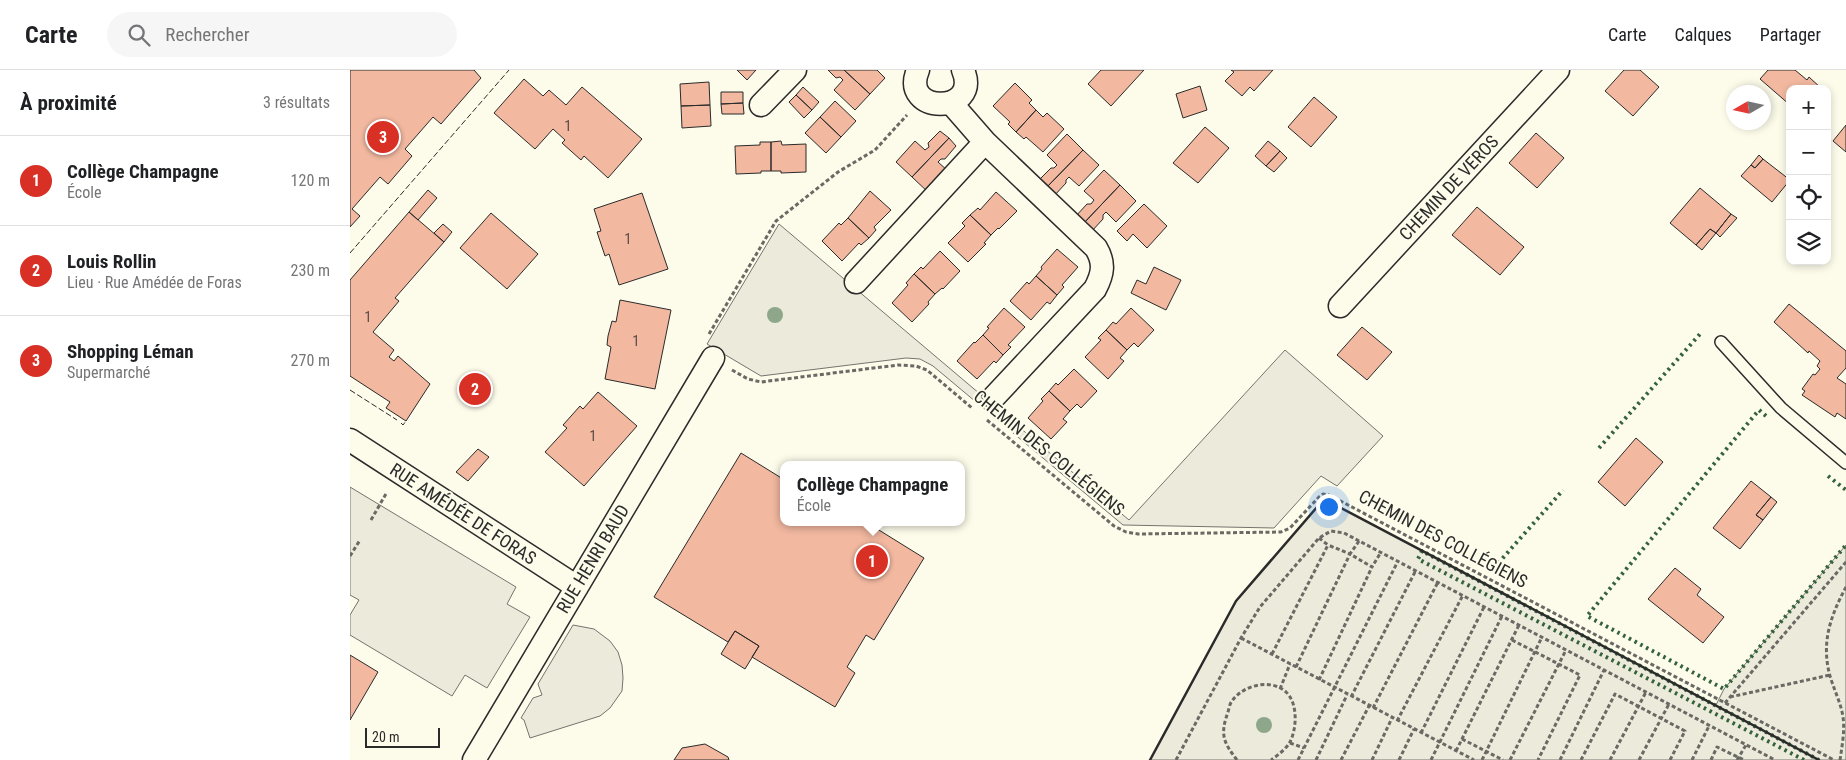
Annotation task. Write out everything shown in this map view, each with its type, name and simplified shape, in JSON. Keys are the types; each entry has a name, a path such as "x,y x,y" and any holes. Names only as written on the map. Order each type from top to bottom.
{"street":[{"path":"761,105 795,70"},
{"path":"918,70 916,87 922,97 933,104 945,105 958,98 963,91 966,82 963,70"},
{"name":"CHEMIN DE VEROS","path":"1340,306 1558,70"},
{"path":"950,103 985,142 1096,248 1103,264 1100,280 1095,289 994,397"},
{"path":"856,282 985,142"},
{"name":"RUE HENRI BAUD","path":"474,760 713,358"},
{"name":"RUE AMÉDÉE DE FORAS","path":"350,440 577,587"}],"lane":[{"path":"1721,342 1781,408 1846,462"}],"path":[{"path":"713,358 700,350 776,221 838,172 875,150 886,140 922,97"},
{"name":"CHEMIN DES COLLÉGIENS","path":"748,379 761,382 898,365 916,366 927,370 973,409"},
{"name":"CHEMIN DES COLLÉGIENS","path":"981,415 1114,526 1126,532 1138,534 1281,532 1290,528 1318,497 1323,494 1329,495 1834,760"},
{"path":"371,520 399,472"},
{"path":"1176,760 1241,638 1260,607 1319,538 1330,531 1344,533 1359,540 1768,758 1775,760"},
{"path":"1319,538 1328,545 1350,554 1372,567"},
{"path":"350,556 360,540"},
{"path":"1296,668 1350,554 1359,540"},
{"path":"1272,654 1328,545"},
{"path":"1319,680 1372,567 1381,552"},
{"path":"1298,760 1398,561"},
{"path":"1725,703 1846,562"},
{"path":"1316,760 1416,570"},
{"path":"1373,708 1438,582"},
{"path":"1840,760 1844,719 1830,675 1826,645 1828,629 1846,587"},
{"path":"1398,721 1463,595"},
{"path":"1421,733 1484,606"},
{"path":"1431,760 1502,616"},
{"path":"1456,750 1519,625"},
{"path":"1482,760 1542,637"},
{"path":"1241,638 1474,760"},
{"path":"1512,640 1580,675 1538,760"},
{"path":"1510,760 1566,650"},
{"path":"1280,689 1290,664"},
{"path":"1560,760 1604,670"},
{"path":"1730,697 1830,675"},
{"path":"1237,760 1225,744 1224,724 1232,700 1248,687 1270,684 1286,692 1294,706 1296,722 1290,743 1271,760"},
{"path":"1610,760 1646,692"},
{"path":"1580,760 1615,694 1685,731 1670,760"},
{"path":"1639,760 1669,704"},
{"path":"1342,760 1369,706"},
{"path":"1372,760 1392,718"},
{"path":"1692,760 1709,726"},
{"path":"1399,760 1414,729"},
{"path":"1462,739 1503,760"},
{"path":"1290,743 1304,748"},
{"path":"1738,759 1746,745"},
{"path":"1710,760 1717,747 1738,759 1744,760"}],"shaded area":[{"path":"779,224 1129,520 1285,350 1383,436 1337,486 1321,476 1274,528 1123,525 933,366 920,359 906,358 761,376 707,344"},
{"path":"350,487 516,587 507,604 530,617 487,688 465,675 452,696 350,635 350,615 359,600 350,595"},
{"path":"1324,499 1716,705 1724,689 1846,545 1846,760 1150,760 1236,601"},
{"path":"573,625 594,629 610,641 618,652 622,665 622,691 610,708 600,716 530,738 524,720 521,718 533,698 542,695 538,684"}],"building":[{"path":"350,70 474,70 481,78 441,124 433,117 405,149 412,156 388,184 380,177 352,209 360,216 350,227"},
{"path":"737,70 756,70 747,80"},
{"path":"828,70 844,70 870,94 855,110 834,90 843,80 840,77 836,78"},
{"path":"844,70 877,70 885,78 870,94"},
{"path":"1101,70 1144,70 1111,106 1088,84"},
{"path":"1231,70 1273,70 1254,91 1250,87 1242,96 1225,81 1234,72"},
{"path":"1624,70 1640,70 1659,87 1633,116 1605,91"},
{"path":"1768,70 1795,70 1807,80 1809,77 1818,85 1786,85 1786,102 1771,89 1771,85 1767,85 1760,79"},
{"path":"524,79 543,96 549,90 566,105 582,87 642,139 608,178 584,156 581,160 562,143 565,140 553,129 535,149 494,113"},
{"path":"709,82 710,105 681,106 680,84"},
{"path":"1015,83 1032,100 1029,103 1036,110 1016,132 1008,124 1010,122 993,106"},
{"path":"1200,86 1207,110 1183,118 1176,94"},
{"path":"803,87 819,102 812,110 796,95"},
{"path":"721,92 743,92 743,103 721,104"},
{"path":"796,95 812,110 804,118 789,102"},
{"path":"1314,97 1337,117 1311,147 1288,127"},
{"path":"835,101 856,121 841,137 820,117"},
{"path":"743,103 744,114 722,114 721,104"},
{"path":"710,105 711,126 682,128 681,106"},
{"path":"1036,110 1043,117 1047,113 1064,129 1043,152 1026,137 1024,139 1016,132"},
{"path":"820,117 841,137 826,153 805,133"},
{"path":"1846,125 1846,152 1833,141"},
{"path":"1205,127 1229,148 1198,183 1173,163"},
{"path":"940,131 949,138 912,177 896,162 915,141 925,150 929,147 928,143"},
{"path":"1536,133 1564,158 1537,188 1509,163"},
{"path":"1067,134 1083,150 1046,188 1038,181 1051,168 1057,165 1047,155"},
{"path":"949,138 956,146 945,159 941,159 938,162 948,171 929,193 912,177"},
{"path":"781,141 782,145 806,144 806,172 781,173 781,171 771,171 771,142"},
{"path":"1268,141 1280,151 1266,166 1255,156"},
{"path":"760,142 771,142 771,171 736,174 735,146 760,145"},
{"path":"1083,150 1099,165 1079,186 1069,177 1054,196 1046,188"},
{"path":"1280,151 1287,158 1274,172 1266,166"},
{"path":"1759,155 1763,159 1755,168 1751,165"},
{"path":"1763,159 1786,177 1786,185 1772,202 1741,176 1751,165 1755,168"},
{"path":"1104,170 1120,185 1083,224 1075,217 1087,204 1091,204 1094,200 1084,191"},
{"path":"1120,185 1136,201 1116,222 1106,212 1103,215 1103,219 1091,232 1083,224"},
{"path":"1700,188 1731,214 1716,233 1710,229 1696,245 1670,223"},
{"path":"428,190 437,198 418,220 409,212"},
{"path":"870,191 891,210 874,227 876,230 869,238 848,218"},
{"path":"996,192 1017,211 991,235 970,215 978,208 980,210"},
{"path":"642,193 668,269 619,285 609,254 605,256 597,232 601,231 594,209"},
{"path":"1144,204 1167,226 1147,248 1133,234 1127,241 1117,231"},
{"path":"1477,207 1524,247 1500,275 1452,235"},
{"path":"409,212 444,242 395,298 399,301 373,332 394,350 389,357 394,361 398,356 430,384 406,421 386,408 390,402 350,376 350,280"},
{"path":"491,213 538,254 507,289 460,248"},
{"path":"1731,214 1737,218 1720,237 1716,233"},
{"path":"970,215 991,235 984,243 986,244 968,262 948,243 965,226 962,223"},
{"path":"848,218 869,238 861,245 859,243 842,261 822,241 839,223 841,225"},
{"path":"443,224 452,232 444,242 434,233"},
{"path":"1710,229 1716,233 1702,250 1696,245"},
{"path":"1057,249 1078,267 1062,285 1064,287 1057,295 1036,276 1042,269 1041,267"},
{"path":"940,251 960,271 943,289 935,294 914,274 921,267 923,269"},
{"path":"1154,267 1181,280 1166,310 1131,293 1137,280 1146,284"},
{"path":"914,274 935,294 928,302 929,304 912,322 892,303 908,285 906,283"},
{"path":"1036,276 1057,295 1050,304 1047,302 1031,320 1010,301 1027,282 1029,284"},
{"path":"620,300 671,310 655,389 605,379 611,347 607,345 608,336 612,321 616,322"},
{"path":"1789,304 1846,351 1846,368 1837,378 1846,384 1846,419 1837,413 1835,417 1802,395 1805,391 1802,389 1813,374 1815,375 1820,369 1817,366 1820,361 1809,351 1808,353 1774,322"},
{"path":"1004,308 1025,327 1008,345 1011,347 1003,355 983,335 989,328 987,327"},
{"path":"1131,308 1154,330 1138,347 1134,343 1127,350 1106,330 1113,322 1116,324"},
{"path":"1362,327 1392,352 1367,380 1337,355"},
{"path":"1106,330 1127,350 1120,358 1124,361 1108,379 1085,357 1101,340 1098,338"},
{"path":"983,335 1003,355 996,363 994,361 977,379 957,361"},
{"path":"1074,369 1097,391 1081,408 1077,404 1070,411 1049,391"},
{"path":"1049,391 1070,411 1063,419 1067,422 1051,439 1028,418"},
{"path":"598,392 637,426 584,486 545,452 567,428 563,425 580,406 583,409"},
{"path":"1636,438 1663,462 1625,506 1598,482"},
{"path":"478,449 489,457 468,481 456,472"},
{"path":"741,453 780,477 780,526 872,526 924,558 874,640 866,635 847,667 855,673 835,707 752,657 759,646 735,631 728,642 654,597"},
{"path":"1751,481 1771,497 1756,515 1763,520 1740,549 1713,528"},
{"path":"1771,497 1777,502 1763,520 1756,515"},
{"path":"1675,568 1701,589 1697,595 1724,617 1703,643 1648,599"},
{"path":"735,631 759,646 745,669 721,654"},
{"path":"350,655 378,672 350,720"},
{"path":"705,744 728,757 729,760 674,760 682,748"}],"hedge":[{"path":"1599,448 1700,334"},
{"path":"1766,416 1759,410 1587,616 1724,689 1846,545"},
{"path":"1828,476 1846,490"},
{"path":"1494,568 1563,490"},
{"path":"1804,760 1418,559 1422,551 1819,760"}],"fence":[{"path":"350,253 509,70"},
{"path":"350,390 397,420"},
{"path":"401,423 403,425 406,421"}],"wall":[{"path":"1150,760 1236,601 1324,499 1819,760"}],"place":[{"name":"Shopping Léman","path":"383,137"},
{"name":"Louis Rollin","path":"475,389"},
{"name":"Collège Champagne","path":"872,561"}]}
